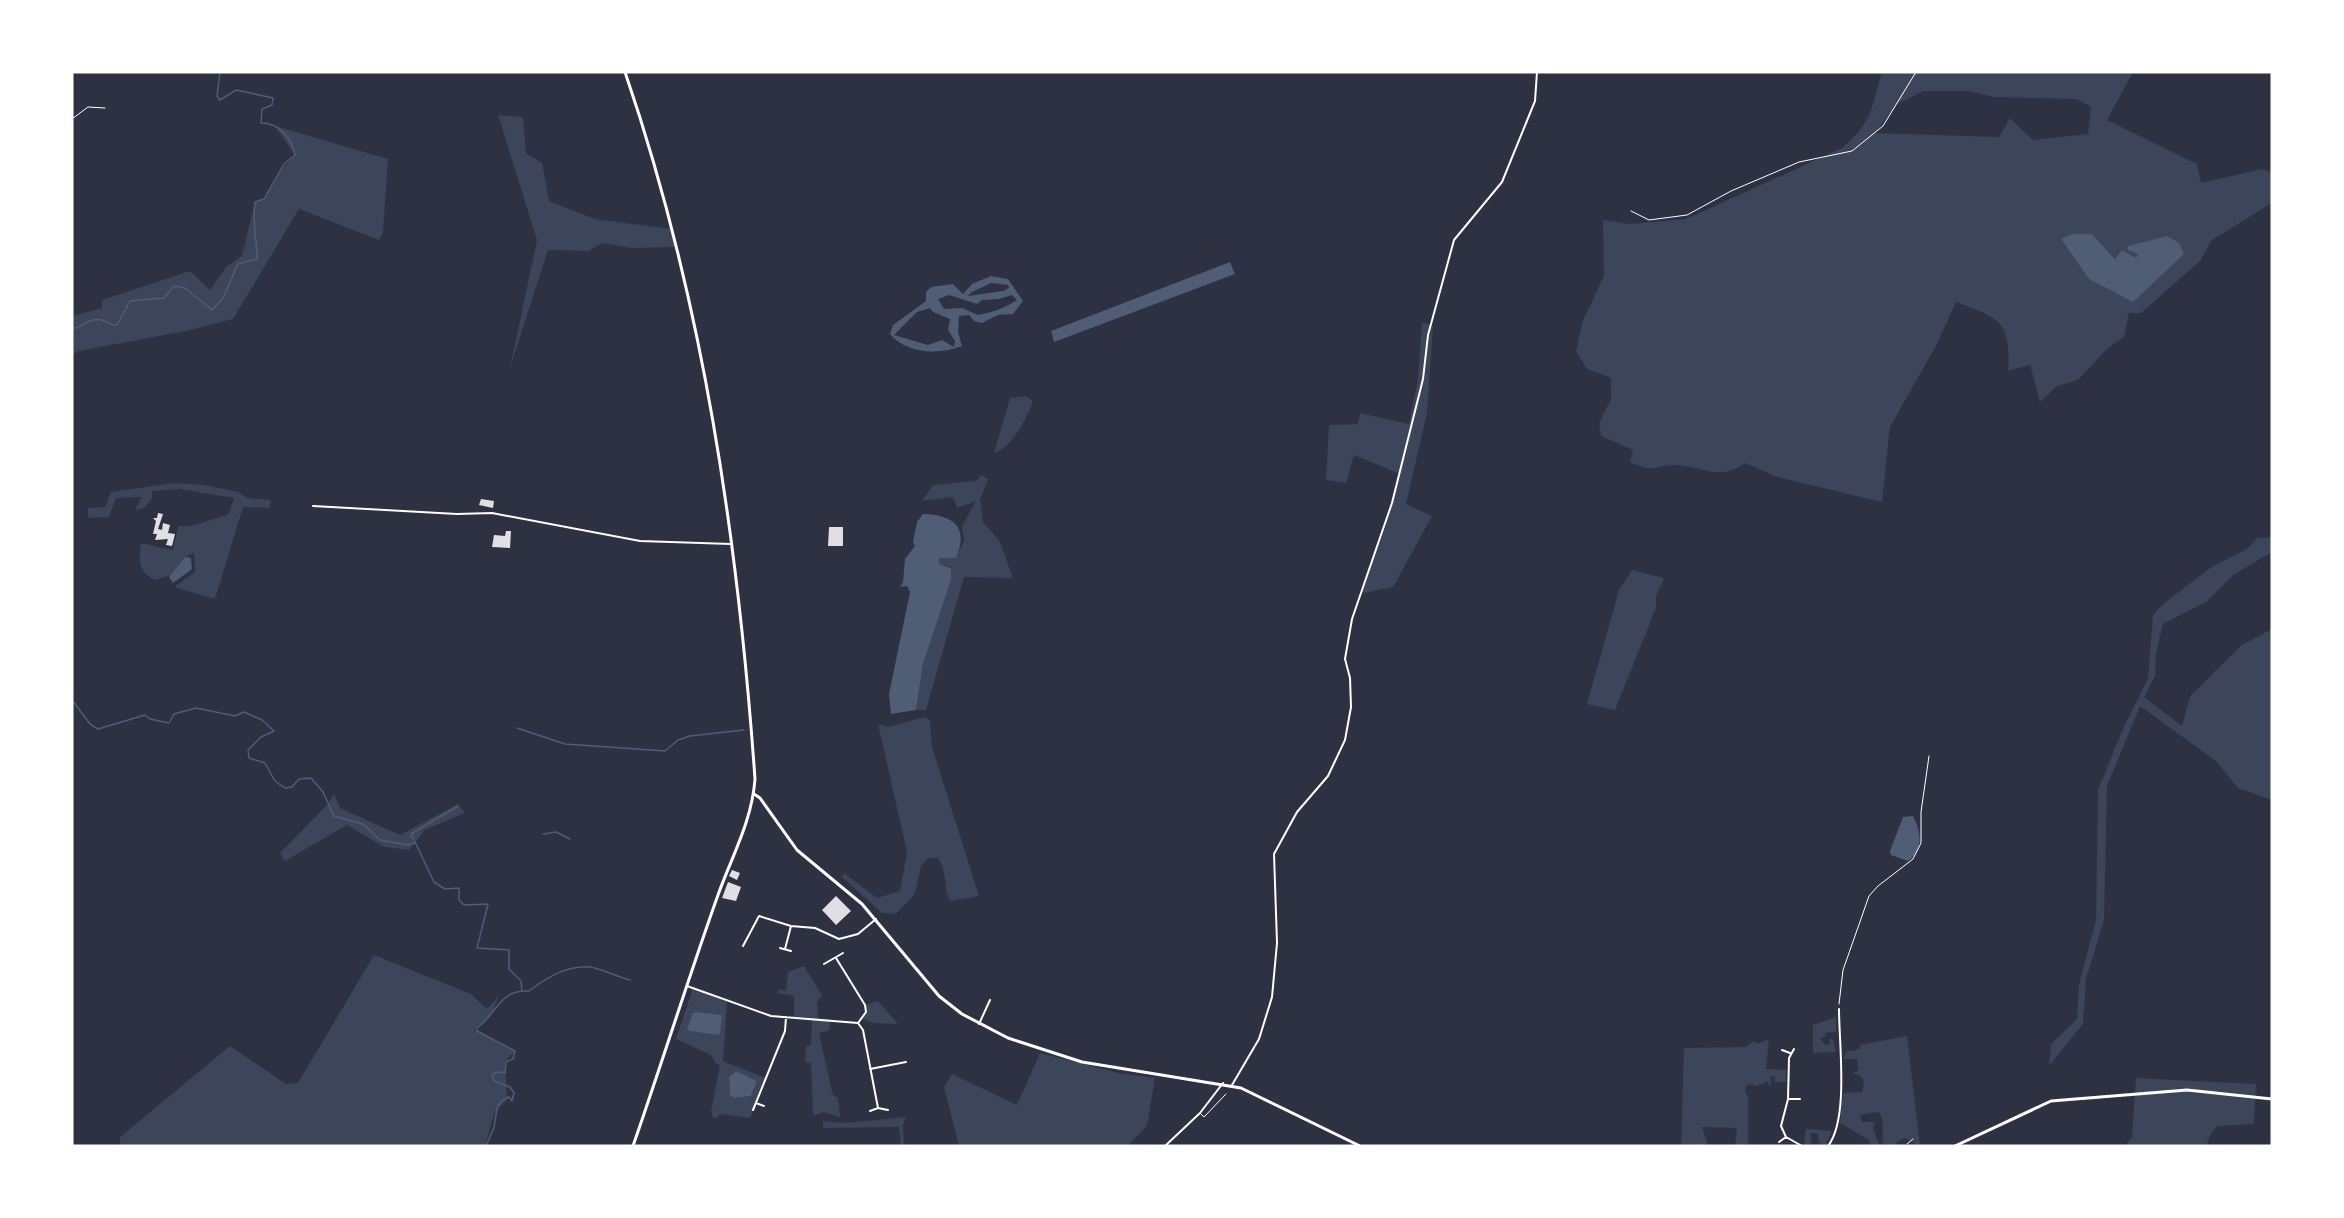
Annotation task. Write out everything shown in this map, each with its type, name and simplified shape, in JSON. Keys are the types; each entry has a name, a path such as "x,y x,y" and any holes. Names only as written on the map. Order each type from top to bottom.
{"main road":[{"path":"625,72 653,156 701,351 725,492 750,704 754,794 633,1146"},
{"path":"754,794 760,798 797,850 843,886 876,919 939,996 979,1024 1041,1050 1082,1062 1232,1085 1261,1096 1360,1146"},
{"path":"1955,1146 1964,1144 2051,1101 2187,1090 2272,1099"}],"street":[{"path":"1232,1085 1259,1039 1272,997 1277,943 1272,878 1274,854 1297,812 1333,769 1345,740 1351,707 1350,678 1345,659 1352,619 1381,540 1407,448 1423,379 1428,336 1454,240 1502,182 1535,101 1537,72"},
{"path":"313,506 457,514 492,513 640,541 731,544"},
{"path":"743,946 759,916 791,926 815,928 839,939 858,934 876,919"},
{"path":"785,949 791,926"},
{"path":"780,948 791,951"},
{"path":"824,964 843,953"},
{"path":"836,958 865,1005 866,1012 858,1023"},
{"path":"687,986 771,1016 858,1023"},
{"path":"979,1024 990,1000"},
{"path":"1828,1146 1835,1134 1838,1113 1839,1009"},
{"path":"753,1110 784,1031 786,1017"},
{"path":"858,1023 878,1108"},
{"path":"1794,1049 1790,1053 1788,1099 1781,1122 1786,1137 1802,1146"},
{"path":"1782,1050 1790,1053"},
{"path":"870,1070 906,1062"},
{"path":"1165,1146 1200,1113 1223,1083"},
{"path":"1788,1099 1800,1100"},
{"path":"756,1103 764,1106"},
{"path":"870,1111 878,1108 888,1110"},
{"path":"1779,1142 1786,1137"}],"lane":[{"path":"72,119 88,107 105,108"},
{"path":"1200,1113 1204,1117 1226,1094"}],"path":[{"path":"1631,211 1649,220 1688,215 1731,191 1799,162 1852,151 1883,126 1916,72"},
{"path":"1839,1009 1843,970 1869,896 1878,886 1913,859 1921,843 1921,812 1929,756"},
{"path":"1908,1144 1913,1139"}],"shaded area":[{"path":"1882,72 2133,72 2107,120 2197,164 2201,183 2262,169 2272,173 2272,203 2212,240 2200,261 2141,313 2129,313 2124,337 2107,349 2078,380 2057,386 2040,402 2030,365 2008,371 2007,341 1999,323 1983,313 1956,302 1937,344 1890,427 1882,502 1777,477 1745,463 1735,469 1711,472 1676,465 1650,468 1630,462 1633,450 1601,436 1599,423 1611,399 1611,378 1587,369 1576,351 1583,320 1604,276 1603,220 1630,224 1686,219 1842,148 1860,130 1870,114","holes":["1923,91 1969,91 1993,97 2077,99 2091,107 2088,134 2033,140 2010,118 1999,137 1875,133 1897,104","2092,234 2115,259 2136,258 2138,254 2133,301"]},
{"path":"498,115 523,117 526,153 542,163 549,201 595,219 672,229 677,247 632,248 602,243 589,251 548,250 510,368 537,240"},
{"path":"275,126 388,159 383,232 379,240 299,209 233,319 186,331 79,351 72,355 72,316 102,308 102,300 190,271 210,290 226,267 242,256 255,202 264,199 280,171 295,155"},
{"path":"2072,234 2092,234 2115,259 2122,250 2136,258 2138,254 2128,250 2128,246 2167,236 2179,243 2184,254 2133,302 2089,279 2061,239"},
{"path":"1230,262 1235,274 1054,342 1051,331"},
{"path":"991,276 1008,279 1023,301 1013,314 998,315 982,323 974,321 969,315 959,316 958,332 962,346 953,349 924,351 914,349 897,341 890,334 893,325 926,301 926,292 931,287 953,284 963,294 972,284","holes":["991,283 1008,285 1009,288 968,296","949,295 977,304 982,300 999,299 1012,295 1017,300 999,309 978,315 962,308 944,309 938,299","930,308 933,312 950,319 948,330 955,341 954,347 942,340 928,345 894,335 917,312"]},
{"path":"1422,322 1433,326 1427,413 1406,504 1432,516 1393,587 1364,593 1361,592 1385,529 1398,473 1354,455 1346,483 1326,480 1329,425 1358,424 1360,413 1409,424 1418,379"},
{"path":"1026,396 1033,401 1023,424 1007,445 994,453 1010,398"},
{"path":"982,475 988,479 980,500 983,522 999,540 1013,578 964,577 926,710 916,710 923,664 951,580 951,567 939,564 939,557 956,558 964,540 962,526 976,501 957,508 953,497 922,501 933,485 976,481"},
{"path":"174,483 206,485 238,492 247,498 271,500 269,508 243,507 215,599 174,587 195,572 194,553 187,556 172,575 155,580 145,573 140,564 141,543 173,550 178,526 191,526 228,515 234,498 180,489 152,491 152,499 144,508 135,510 142,497 116,498 109,517 88,518 88,508 105,507 111,492"},
{"path":"923,514 943,517 956,525 961,538 960,547 956,558 939,558 939,564 951,568 951,580 923,664 916,710 891,714 889,694 910,592 907,586 900,587 903,582 905,559 915,546 913,542 917,522"},
{"path":"2272,537 2272,552 2233,575 2206,602 2163,624 2156,653 2155,676 2144,697 2182,726 2190,696 2242,645 2272,629 2272,800 2238,788 2216,761 2140,706 2107,786 2104,920 2086,979 2083,1024 2049,1066 2051,1044 2077,1019 2079,984 2096,920 2098,790 2122,731 2148,679 2153,615 2164,603 2213,566 2247,549 2257,538"},
{"path":"185,557 191,558 192,569 173,583 169,577"},
{"path":"1632,570 1664,578 1656,596 1656,608 1615,710 1587,704 1619,590"},
{"path":"924,717 930,720 932,747 979,896 950,901 938,858 928,858 921,866 915,894 896,914 882,913 842,877 844,873 877,898 900,891 907,852 878,724 889,727"},
{"path":"334,794 340,808 400,835 458,804 465,813 425,830 409,850 384,847 347,825 285,861 280,853 326,806"},
{"path":"1913,816 1918,828 1919,846 1908,861 1891,855 1890,851 1903,817"},
{"path":"374,955 471,994 487,1009 499,996 490,1017 474,1030 515,1051 505,1062 507,1100 495,1111 485,1146 120,1146 120,1137 230,1046 286,1084 298,1083"},
{"path":"804,966 822,995 817,1002 818,1018 829,1019 830,1030 819,1033 833,1095 838,1098 840,1117 824,1112 813,1116 811,1063 805,1062 806,1046 811,1045 812,1019 794,1017 794,996 778,993 779,989 786,991 788,972"},
{"path":"693,988 727,1002 723,1061 766,1078 750,1118 721,1114 714,1119 711,1112 720,1065 716,1064 711,1055 676,1039","holes":["736,1071 757,1081 751,1096 734,1098 730,1095 729,1077"]},
{"path":"878,1001 898,1024 874,1023 861,1018 866,1012 865,1005"},
{"path":"693,1013 722,1015 720,1035 689,1031 687,1029"},
{"path":"1836,1017 1836,1032 1825,1033 1825,1037 1820,1038 1825,1045 1830,1044 1830,1038 1833,1039 1836,1052 1813,1053 1813,1025"},
{"path":"1907,1036 1920,1146 1905,1138 1897,1142 1896,1146 1884,1146 1882,1120 1879,1112 1860,1115 1862,1122 1875,1122 1873,1129 1880,1146 1871,1146 1869,1140 1840,1123 1843,1093 1862,1092 1864,1082 1861,1076 1852,1073 1858,1071 1857,1059 1843,1059 1847,1051 1860,1049 1860,1045"},
{"path":"1769,1039 1766,1069 1786,1070 1786,1082 1775,1082 1775,1077 1771,1076 1770,1087 1767,1081 1757,1086 1748,1084 1745,1091 1748,1097 1748,1146 1735,1146 1737,1128 1702,1127 1708,1146 1681,1146 1684,1048 1746,1047 1754,1041 1757,1044"},
{"path":"1040,1053 1119,1073 1155,1078 1147,1126 1127,1146 959,1146 944,1087 952,1074 1017,1105"},
{"path":"736,1071 757,1081 751,1096 734,1098 730,1095 729,1077"},
{"path":"2136,1078 2256,1084 2254,1124 2217,1126 2209,1137 2207,1146 2125,1146 2132,1137"},
{"path":"906,1117 903,1126 904,1146 901,1146 899,1127 823,1128 823,1121 846,1123"},
{"path":"1806,1129 1832,1131 1825,1146 1819,1142 1818,1133 1810,1133 1812,1145 1807,1146 1804,1143"}],"building":[{"path":"481,499 494,501 493,508 479,505"},
{"path":"158,513 163,514 158,529 162,530 163,523 170,525 168,533 175,534 172,546 166,545 168,539 155,540 157,534 153,534 156,521 153,518 157,518"},
{"path":"829,527 843,527 843,546 828,546"},
{"path":"506,531 511,531 510,548 492,547 494,535 505,536"},
{"path":"732,870 740,873 737,880 729,876"},
{"path":"728,882 741,887 736,901 722,898"},
{"path":"836,896 851,911 836,925 822,910"}],"waterway":[{"path":"72,329 98,319 117,325 130,301 164,298 174,286 185,288 212,310 223,298 238,264 257,259 255,202 264,199 284,164 295,155 284,133 273,126 261,123 262,109 272,105 273,98 236,90 220,100 217,96 220,72"},
{"path":"72,700 90,724 98,729 145,715 150,719 169,723 174,714 196,708 235,716 244,712 262,720 274,731 261,737 248,750 249,758 265,763 275,781 285,788 292,787 299,779 311,778 323,792 334,816 363,824 380,840 408,845 415,842 434,882 445,889 459,888 459,900 464,905 488,904 477,948 509,950 509,969 521,981 522,991"},
{"path":"517,728 565,744 665,751 678,740 690,736 744,730"},
{"path":"414,840 411,834 458,806"},
{"path":"543,834 556,832 570,839"},
{"path":"486,1146 494,1127 498,1106 509,1097 512,1101 514,1093 510,1087 494,1081 492,1075 497,1072 505,1073 506,1062 513,1059 515,1051 477,1031 477,1028 511,994 529,991 565,970 590,967 630,980"}]}
